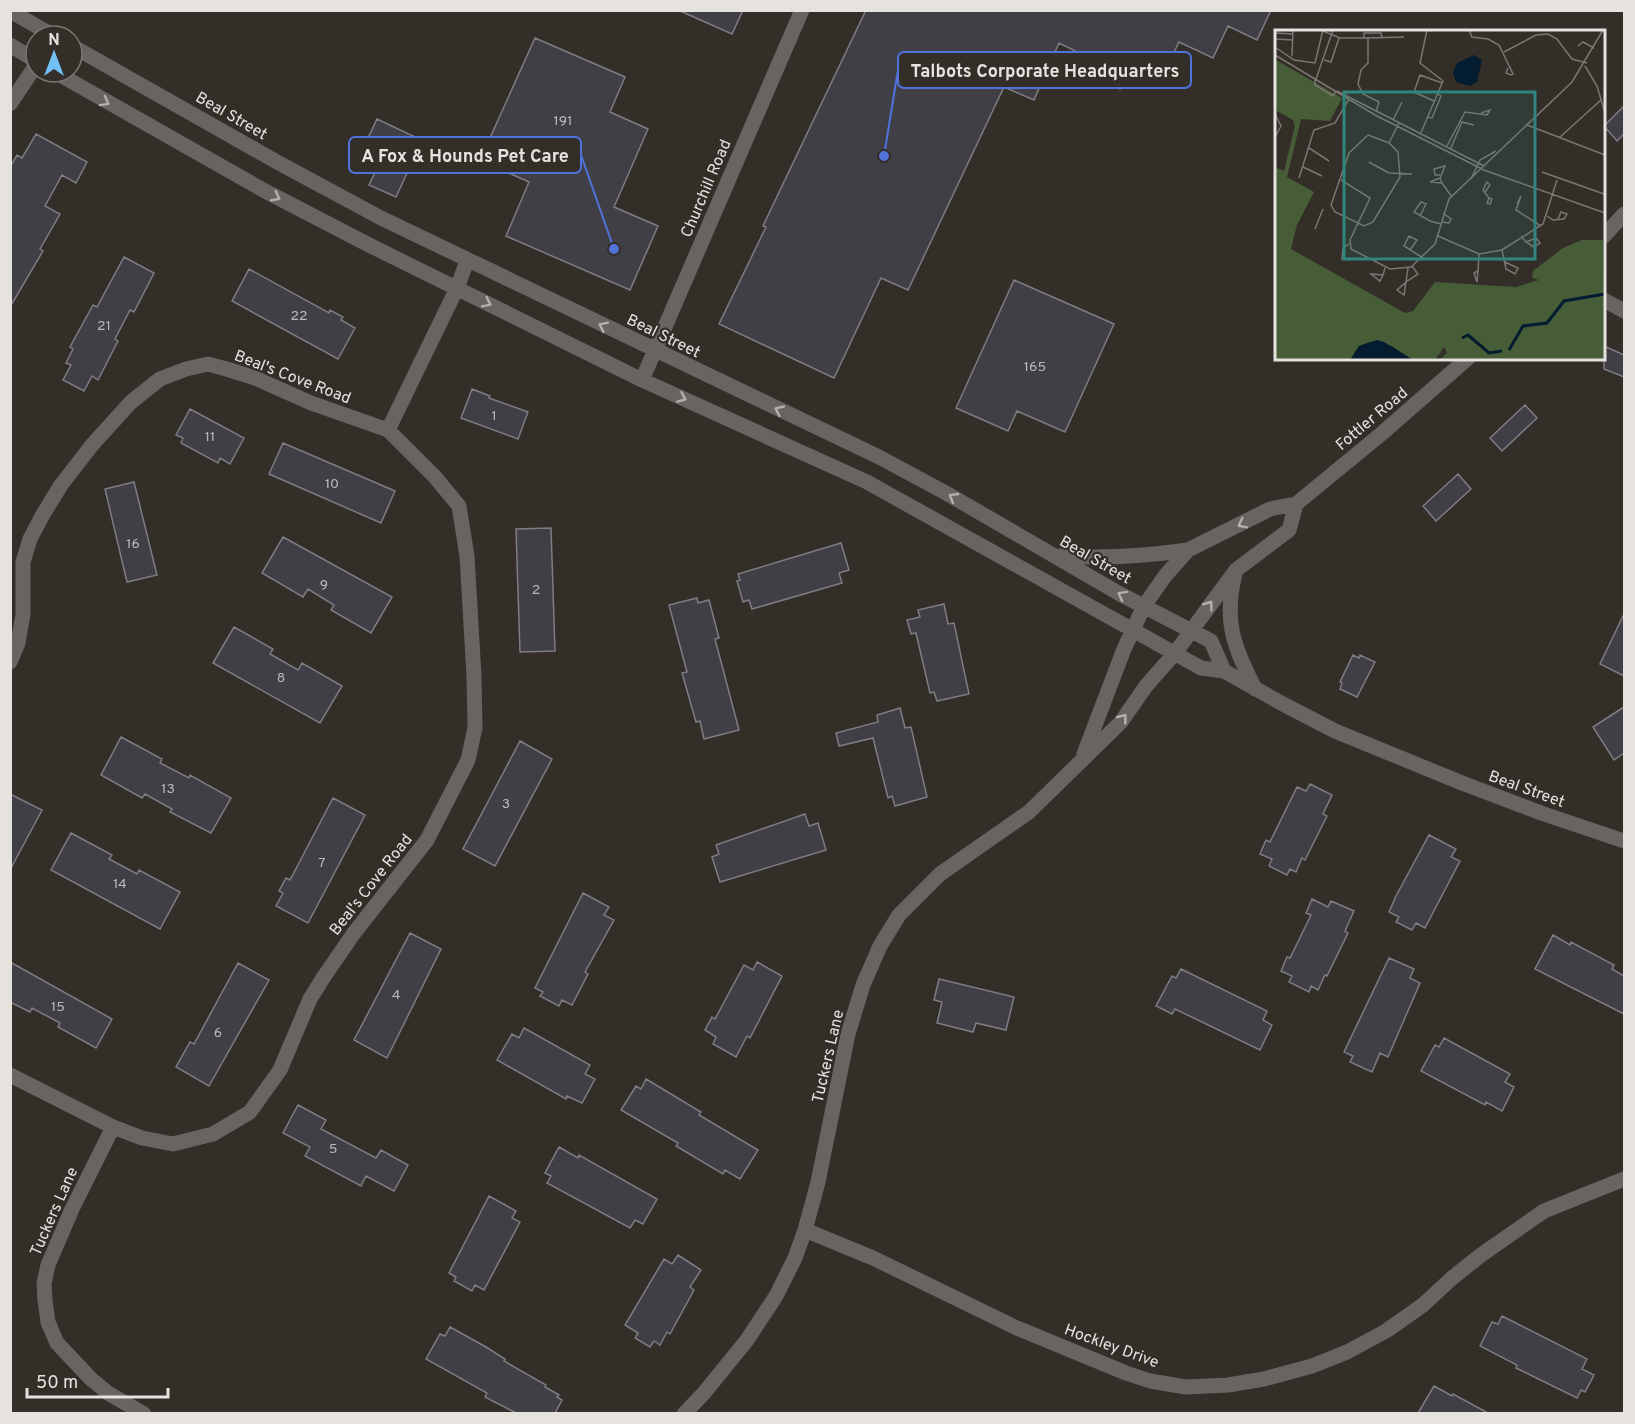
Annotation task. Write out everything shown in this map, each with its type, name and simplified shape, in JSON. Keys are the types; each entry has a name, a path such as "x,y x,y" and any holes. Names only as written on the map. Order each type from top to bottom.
{"street":[{"name":"Churchill Road","path":"642,380 802,10"},
{"path":"10,11 33,24"},
{"path":"10,45 24,55"},
{"name":"Beal Street","path":"84,53 381,218 879,457 1144,606 1211,641 1224,671"},
{"path":"10,104 24,82"},
{"name":"Beal Street","path":"76,84 265,191 457,288 642,380 867,482 1201,668 1224,671 1335,731 1452,779 1624,841"},
{"path":"1605,235 1624,214"},
{"path":"388,430 457,288 467,261"},
{"path":"1605,300 1624,310"},
{"name":"Fottler Road","path":"1132,631 1144,606 1165,576 1188,550 1270,509 1296,504 1380,435 1465,360"},
{"name":"Beal's Cove Road","path":"10,662 18,643 23,614 23,562 30,539 42,516 61,485 92,445 131,402 160,379 186,369 208,364 255,378 311,403 388,430 435,477 459,507 467,556 474,676 475,728 468,760 427,840 322,978 310,999 280,1070 250,1112 213,1134 173,1144 142,1138 113,1127 10,1075"},
{"path":"1175,653 1236,570 1289,530 1296,504"},
{"path":"1056,555 1085,558 1144,556 1188,550"},
{"path":"1236,570 1229,606 1230,624 1241,662 1255,689"},
{"name":"Tuckers Lane","path":"1082,760 1132,631"},
{"name":"Tuckers Lane","path":"684,1413 704,1393 763,1317 786,1277 805,1230 825,1150 848,1034 863,985 880,946 899,915 940,874 1029,812 1121,722 1146,686 1175,653"},
{"name":"Tuckers Lane","path":"113,1127 72,1209 48,1264 44,1283 45,1301 48,1322 57,1343 91,1379 108,1393 144,1413"},
{"name":"Hockley Drive","path":"805,1230 873,1258 1017,1328 1126,1373 1150,1381 1186,1387 1228,1385 1300,1370 1347,1352 1386,1331 1423,1305 1452,1278 1544,1211 1624,1179"}],"building":[{"path":"678,10 743,10 732,34"},
{"path":"866,10 1271,10 1257,40 1228,26 1213,58 1179,42 1164,73 1134,59 1120,89 1088,74 1094,60 1059,43 1034,100 1004,87 908,290 881,278 834,378 719,324"},
{"path":"535,38 625,77 610,112 648,129 614,207 658,226 630,290 506,236 529,182 480,160"},
{"path":"1624,106 1624,134 1617,141 1605,125"},
{"path":"377,119 428,143 415,172 409,169 396,197 369,185 388,145 369,136"},
{"path":"36,134 87,162 76,183 62,175 45,206 60,214 40,249 43,251 10,307 10,167 17,155 22,158"},
{"path":"124,257 154,273 134,312 130,310 115,339 118,341 98,380 92,376 84,391 63,380 71,365 66,363 73,349 70,347 93,305 97,307"},
{"path":"249,269 329,313 330,310 343,317 341,320 355,328 338,359 232,301"},
{"path":"1014,280 1114,324 1065,432 1017,411 1008,431 956,408"},
{"path":"1605,346 1624,355 1624,377 1604,369"},
{"path":"472,389 490,396 489,398 528,412 518,439 461,418"},
{"path":"1525,405 1537,418 1502,451 1490,438"},
{"path":"190,409 244,438 230,464 220,458 218,463 181,443 183,438 176,435"},
{"path":"283,443 395,491 381,523 269,474"},
{"path":"1458,474 1471,489 1436,521 1423,506"},
{"path":"134,482 157,575 127,582 105,489"},
{"path":"551,528 555,651 520,652 516,529"},
{"path":"283,537 392,597 371,633 331,610 334,605 308,589 303,597 262,573"},
{"path":"841,543 849,570 839,573 842,583 752,609 749,600 743,602 737,581 740,580 738,574"},
{"path":"697,598 698,603 709,600 719,638 715,639 739,730 704,739 700,721 696,722 682,673 687,672 669,605"},
{"path":"944,604 948,624 954,623 969,694 937,701 934,692 930,693 916,633 911,634 907,620 920,617 918,610"},
{"path":"1624,614 1624,676 1600,664"},
{"path":"234,627 273,649 270,654 298,670 302,663 342,686 320,723 213,663"},
{"path":"1353,655 1359,658 1360,655 1375,662 1357,697 1340,689 1342,683 1340,682"},
{"path":"1624,707 1624,753 1614,760 1593,727"},
{"path":"900,708 905,728 911,727 927,797 895,806 892,796 888,798 873,738 839,746 836,733 878,722 877,715"},
{"path":"121,737 162,759 160,763 189,778 190,775 231,798 211,833 170,812 172,809 145,794 142,798 101,775"},
{"path":"520,741 552,759 495,866 463,849"},
{"path":"1310,784 1332,795 1323,814 1327,816 1305,860 1302,858 1296,872 1290,869 1287,875 1269,866 1272,859 1260,854 1266,840 1270,842 1297,787 1306,791"},
{"path":"10,794 42,810 10,870"},
{"path":"333,798 365,815 308,923 276,906 283,893 279,891 286,878 290,880"},
{"path":"805,814 809,826 818,823 826,850 720,882 712,857 719,854 716,845"},
{"path":"71,833 112,855 109,859 137,874 139,870 180,892 160,929 51,870"},
{"path":"1429,835 1456,849 1451,857 1460,861 1425,928 1416,923 1412,930 1396,922 1399,917 1389,912"},
{"path":"583,893 609,907 604,915 614,920 585,972 588,974 572,1005 562,1000 559,1006 540,996 543,992 535,988"},
{"path":"1312,899 1328,907 1331,901 1354,911 1345,931 1348,933 1327,976 1325,975 1318,990 1311,986 1309,992 1289,982 1292,976 1281,971 1311,915 1306,913"},
{"path":"410,933 441,949 387,1058 354,1040"},
{"path":"1553,935 1614,965 1612,969 1624,976 1624,1014 1535,969"},
{"path":"1389,958 1414,969 1410,978 1420,983 1388,1057 1380,1053 1372,1072 1350,1062 1353,1056 1344,1052"},
{"path":"10,962 112,1019 96,1048 58,1027 60,1023 32,1008 30,1012 10,1002"},
{"path":"757,962 782,976 750,1038 747,1036 736,1057 713,1044 716,1037 705,1030 712,1017 715,1019 744,965 753,970"},
{"path":"238,963 269,980 209,1086 176,1067 190,1042 194,1044"},
{"path":"1181,969 1267,1011 1263,1020 1272,1025 1260,1050 1175,1009 1172,1014 1156,1006 1172,976 1176,978"},
{"path":"939,979 1014,997 1006,1030 976,1023 973,1032 937,1023 942,1002 934,1000"},
{"path":"524,1028 590,1065 585,1074 595,1079 582,1103 567,1096 566,1099 497,1060 512,1034 519,1038"},
{"path":"1444,1038 1510,1074 1505,1082 1514,1087 1502,1111 1486,1102 1485,1105 1421,1071 1435,1045 1439,1047"},
{"path":"646,1079 701,1112 699,1115 758,1150 740,1179 725,1170 723,1174 676,1146 678,1143 621,1110 636,1086 641,1089"},
{"path":"298,1105 326,1120 321,1129 376,1158 381,1150 408,1165 394,1191 366,1176 361,1186 305,1156 310,1147 283,1133"},
{"path":"559,1147 578,1158 579,1155 657,1199 643,1224 635,1220 630,1228 547,1183 551,1176 545,1173"},
{"path":"489,1196 516,1211 512,1218 520,1222 484,1290 475,1285 472,1291 454,1281 456,1277 449,1273"},
{"path":"678,1255 701,1270 690,1287 694,1290 670,1334 667,1332 660,1345 654,1341 650,1347 635,1338 638,1333 625,1325 664,1259 672,1264"},
{"path":"1502,1316 1587,1359 1582,1369 1594,1375 1585,1392 1581,1390 1577,1398 1516,1368 1517,1365 1480,1346 1492,1322 1498,1324"},
{"path":"450,1327 486,1347 505,1359 504,1361 559,1395 557,1397 562,1400 555,1413 516,1413 485,1397 487,1393 426,1359 440,1334 445,1336"},
{"path":"1434,1386 1452,1396 1453,1394 1488,1413 1418,1413"}],"place":[{"name":"Talbots Corporate Headquarters","path":"884,156"},
{"name":"A Fox & Hounds Pet Care","path":"614,249"}]}
